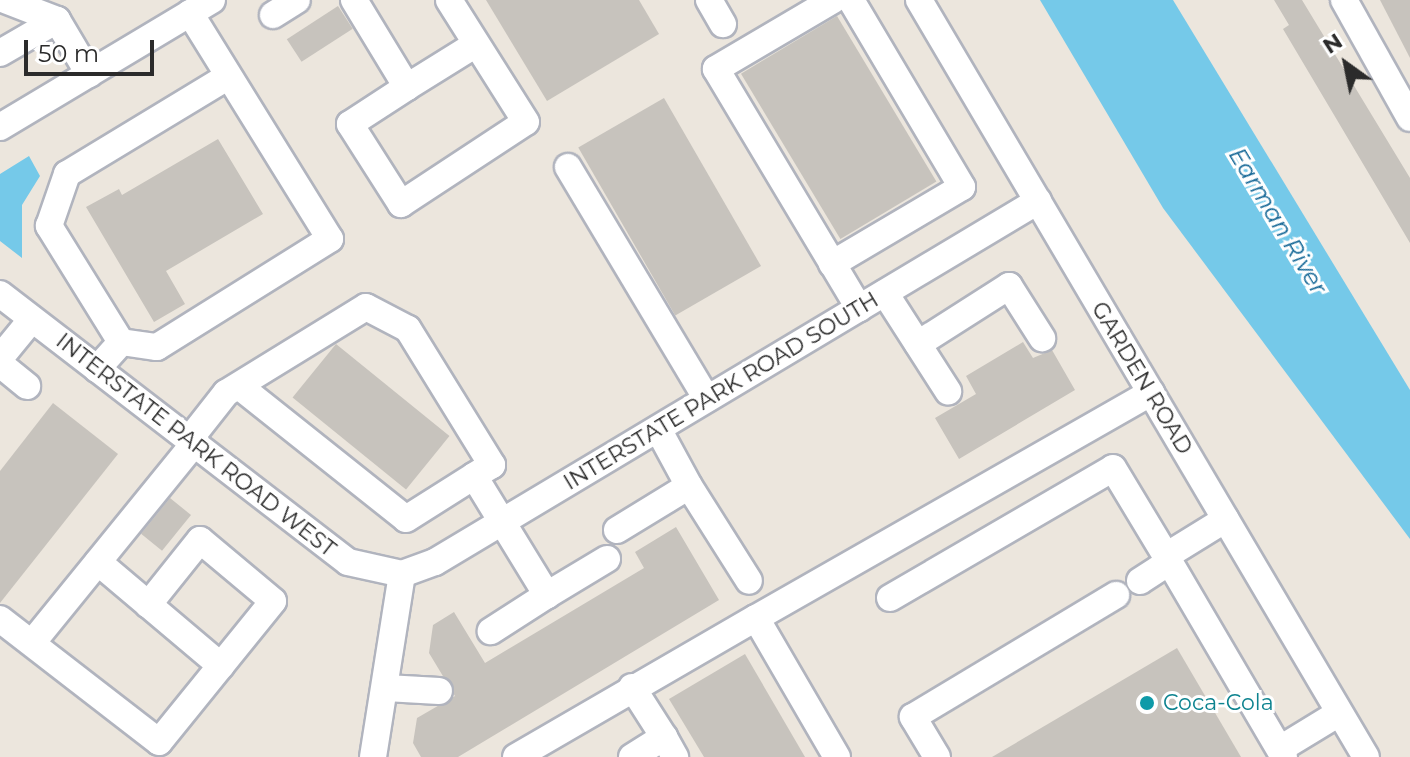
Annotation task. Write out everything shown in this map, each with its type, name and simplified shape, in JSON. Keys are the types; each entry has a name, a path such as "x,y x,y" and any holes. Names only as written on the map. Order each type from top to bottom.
{"street":[{"path":"5,0 57,20 89,74"},
{"path":"273,15 297,0"},
{"path":"354,0 407,87"},
{"path":"449,0 526,122 401,204 350,124 476,44"},
{"path":"709,0 723,24"},
{"path":"833,0 716,69 859,308"},
{"path":"832,264 962,187 851,0"},
{"name":"GARDEN ROAD","path":"919,0 1366,757"},
{"path":"1344,0 1410,118"},
{"path":"0,127 201,6 227,77 330,239 157,347 121,342"},
{"path":"0,53 57,20"},
{"path":"121,342 49,226 67,174 227,77"},
{"path":"568,167 707,399"},
{"name":"INTERSTATE PARK ROAD SOUTH","path":"402,574 503,522 1038,201"},
{"path":"918,344 1009,286 1042,338"},
{"path":"885,293 948,391"},
{"name":"INTERSTATE PARK ROAD WEST","path":"0,294 348,562 402,574"},
{"path":"32,643 239,386 366,307 408,329 492,465 406,519 239,386"},
{"path":"7,373 32,319"},
{"path":"97,369 121,342"},
{"path":"521,756 632,687 1151,393"},
{"path":"658,429 689,486 749,581"},
{"path":"890,598 1113,468 1282,753 1339,713"},
{"path":"474,476 547,595"},
{"path":"617,530 689,486"},
{"path":"1140,581 1226,519"},
{"path":"0,619 159,742 273,601 200,540 148,605"},
{"path":"491,631 607,559"},
{"path":"98,562 221,666"},
{"path":"373,757 402,574"},
{"path":"937,757 913,717 1116,595"},
{"path":"756,618 837,757"},
{"path":"632,687 669,747 632,757"},
{"path":"386,688 439,691"}],"water":[{"name":"Earman River","path":"1040,0 1173,0 1410,390 1410,539 1163,208"},
{"path":"29,156 40,176 22,205 22,258 0,241 0,174"}],"building":[{"path":"486,0 639,0 659,34 547,101"},
{"path":"1274,0 1302,0 1410,178 1410,243 1283,29 1289,25"},
{"path":"1380,0 1410,0 1410,58"},
{"path":"338,6 353,29 302,62 287,39"},
{"path":"837,16 936,181 840,239 741,74"},
{"path":"664,98 761,266 675,316 578,148"},
{"path":"218,139 263,214 166,271 185,304 154,322 86,207 119,189 122,195"},
{"path":"1023,342 1033,358 1052,350 1075,390 959,459 935,418 976,394 966,376"},
{"path":"336,344 449,436 406,490 293,398"},
{"path":"53,403 118,454 0,603 0,471"},
{"path":"170,498 191,515 162,551 141,534"},
{"path":"676,527 719,600 458,757 421,757 413,743 417,718 455,696 429,653 433,625 454,612 485,663 644,568 635,552"},
{"name":"Coca-Cola","path":"1177,648 1241,757 992,757"},
{"path":"745,654 805,757 704,757 669,699"}],"place":[{"name":"Coca-Cola","path":"1147,703"}]}
